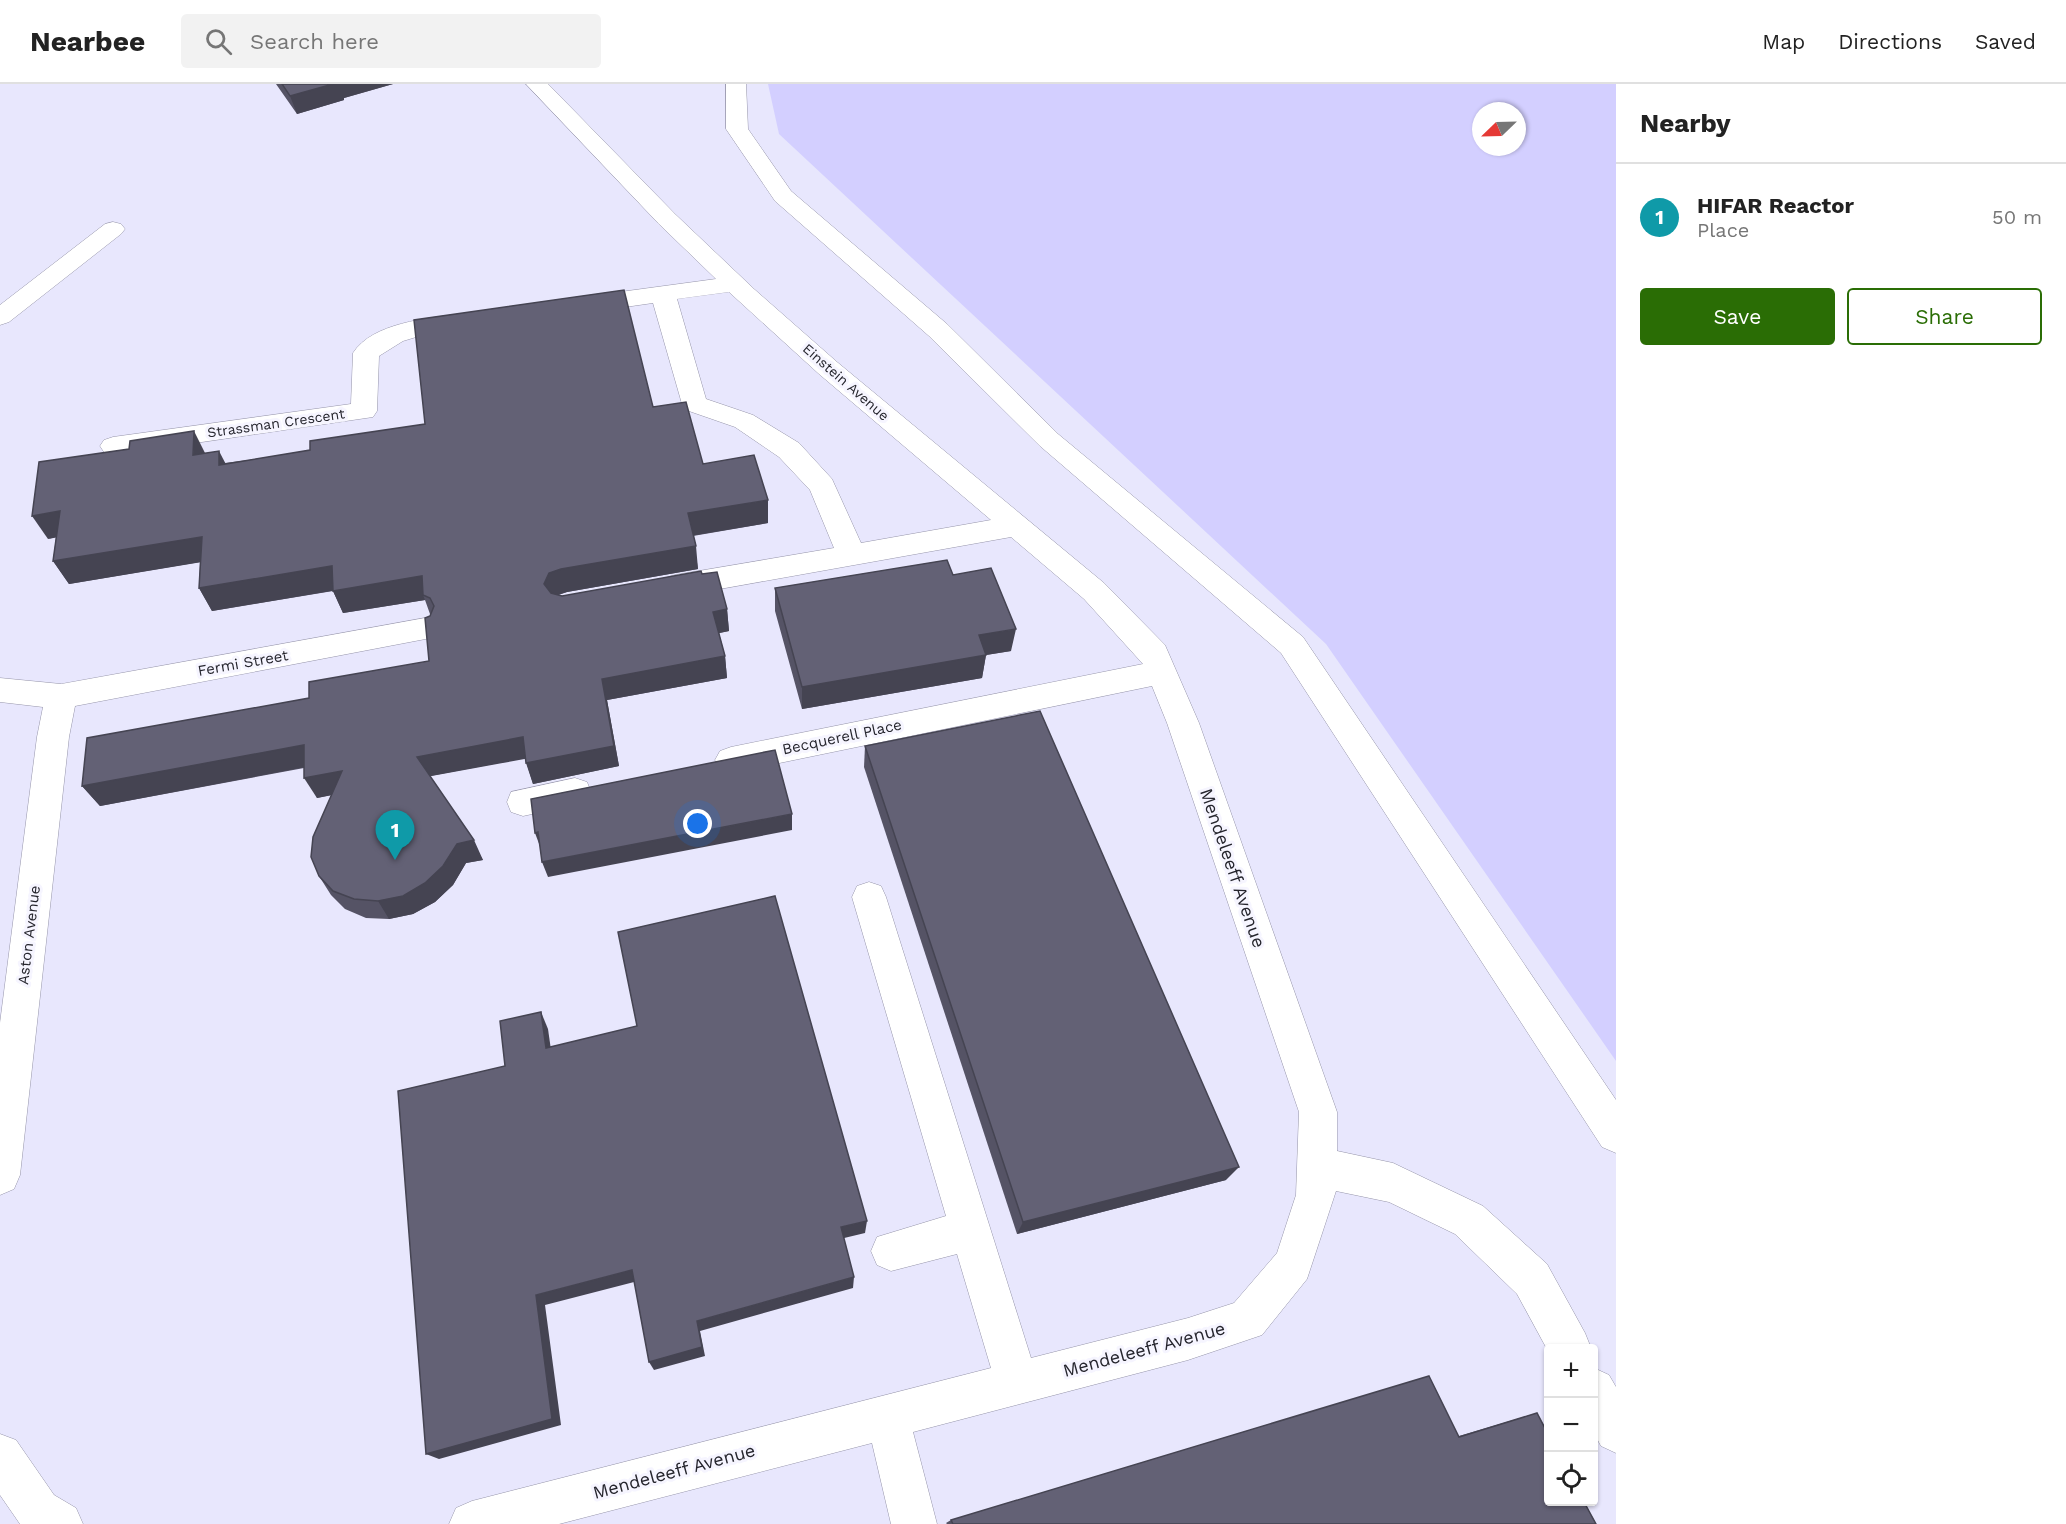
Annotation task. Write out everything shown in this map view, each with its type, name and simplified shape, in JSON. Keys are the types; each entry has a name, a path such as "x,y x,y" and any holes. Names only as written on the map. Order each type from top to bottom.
{"lane":[{"name":"Einstein Avenue","path":"536,84 735,284 828,368 1094,591 1154,653 1161,672"},
{"path":"736,84 737,129 783,196 938,330 1049,440 1292,645 1616,1134"},
{"path":"0,316 113,229"},
{"path":"561,308 735,284"},
{"path":"663,294 696,404 744,421 789,450 822,486 852,555"},
{"name":"Strassman Crescent","path":"113,446 363,421 366,353 394,335 424,327 481,319"},
{"path":"646,591 1017,526"},
{"name":"Fermi Street","path":"0,690 61,696 425,629"},
{"name":"Becquerell Place","path":"697,766 1161,672"},
{"name":"Mendeleeff Avenue","path":"472,1524 1188,1339 1247,1320 1293,1265 1316,1195 1318,1112 1183,723 1161,672"},
{"name":"Aston Avenue","path":"0,1175 53,737 61,696"},
{"path":"523,802 604,786"},
{"path":"869,897 1017,1383"},
{"path":"1317,1167 1393,1184 1469,1220 1532,1279 1568,1344"},
{"path":"891,1251 970,1230"},
{"path":"1597,1398 1616,1431"},
{"path":"887,1415 914,1524"},
{"path":"0,1456 38,1511 60,1524"}],"shaded area":[{"path":"768,84 1616,84 1616,1061 1326,644 779,134"}],"building":[{"path":"282,84 333,84 290,96"},
{"path":"624,290 653,407 686,402 703,464 754,455 768,500 688,513 696,546 561,569 549,573 544,584 551,593 562,596 701,571 702,574 717,572 727,609 713,612 725,656 602,679 614,746 526,763 523,737 417,757 474,840 457,844 443,866 425,883 403,896 378,901 354,899 333,891 319,876 311,857 313,837 342,771 304,778 304,745 82,786 87,738 309,698 309,682 429,661 425,618 430,616 434,606 430,598 423,595 422,576 333,591 332,566 199,588 202,537 53,561 60,511 32,516 39,462 129,449 130,441 194,431 193,455 219,451 219,465 310,450 310,441 425,424 414,320"},
{"path":"947,560 953,575 991,568 1016,629 979,635 986,655 802,687 775,588"},
{"path":"1040,711 1239,1167 1023,1222 865,746"},
{"path":"775,750 792,814 542,862 538,832 535,833 531,799"},
{"path":"775,896 867,1221 841,1227 854,1277 697,1321 702,1347 649,1362 632,1270 536,1295 552,1419 426,1454 398,1091 505,1066 500,1021 541,1012 546,1048 637,1026 618,932"},
{"path":"1429,1376 1459,1437 1537,1413 1544,1426 1544,1506 1586,1506 1596,1524 953,1524 951,1520"}],"place":[{"name":"HIFAR Reactor","path":"395,860"}]}
